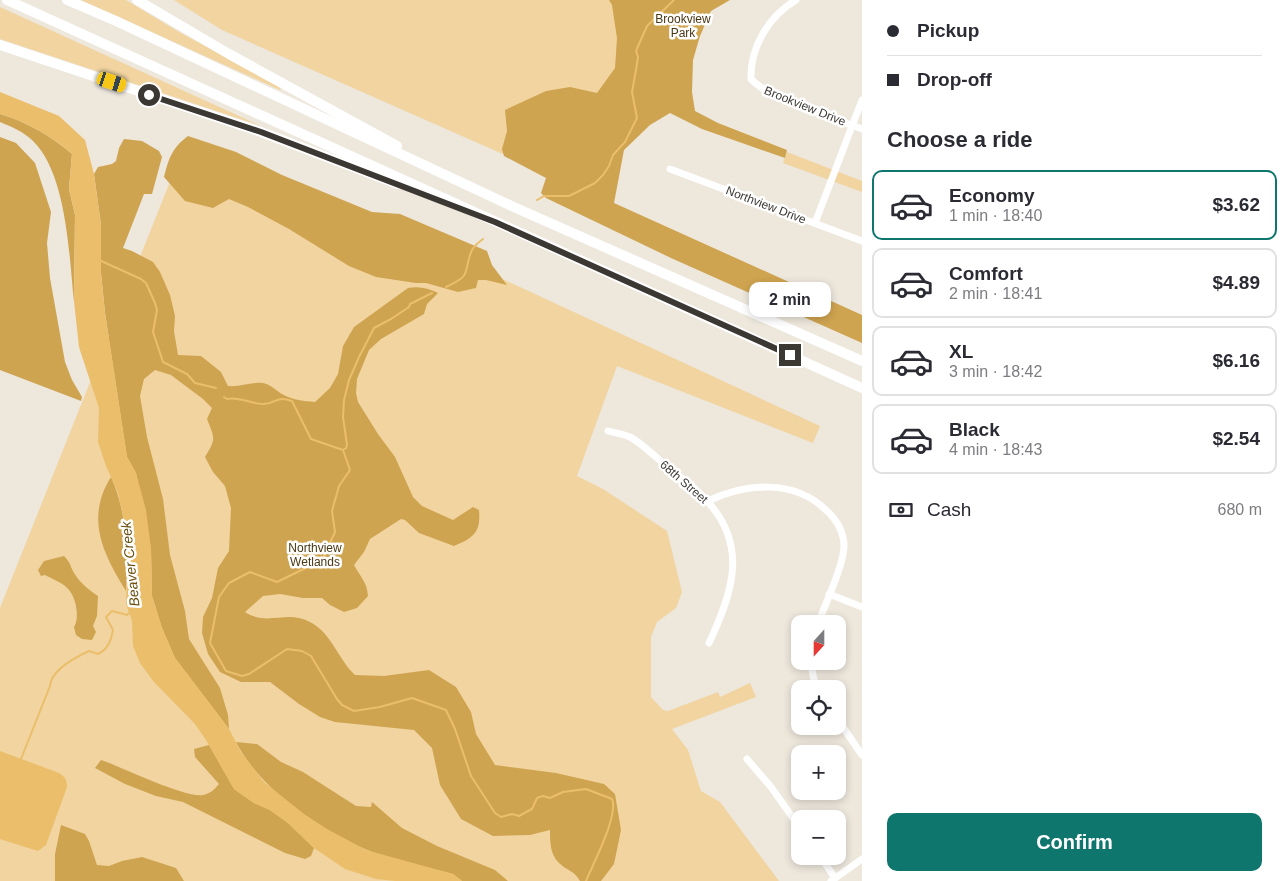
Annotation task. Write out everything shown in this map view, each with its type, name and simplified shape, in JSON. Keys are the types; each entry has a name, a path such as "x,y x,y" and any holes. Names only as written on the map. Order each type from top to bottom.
{"highway":[{"path":"7,0 862,388"},
{"path":"67,0 125,25 420,164 862,360"},
{"path":"137,0 229,54 396,145 420,164"},
{"path":"0,46 261,132 495,222"}],"street":[{"name":"Brookview Drive","path":"796,0 776,15 763,33 753,58 751,80 772,95 862,129"},
{"path":"815,223 862,100"},
{"name":"Northview Drive","path":"670,169 862,241"},
{"name":"68th Street","path":"608,431 631,438 708,501 720,518 732,552 731,591 709,644"},
{"path":"708,501 728,492 772,487 798,491 820,504 836,521 844,546 841,563 821,615"},
{"path":"829,594 862,607"},
{"path":"846,732 862,755"},
{"path":"747,759 771,787 791,815"},
{"path":"825,865 833,880 862,859"}],"green space":[{"path":"81,0 126,0 179,32 281,87 280,90"},
{"name":"Brookview Park","path":"174,0 714,0 635,98 598,196 222,30"},
{"name":"Brookview Park","path":"609,0 730,0 711,11 700,36 693,60 692,92 695,111 718,123 787,150 785,158 702,129 670,113 650,125 624,150 614,203 862,315 862,343 671,258 546,198 541,193 546,178 504,156 502,149 507,131 505,110 546,91 570,87 597,93 615,68 617,38 612,5"},
{"path":"0,7 261,126 0,39"},
{"path":"0,114 38,130 72,154 69,189 75,215 74,301 68,239 60,194 53,174 44,156 33,141 22,132 0,122"},
{"path":"188,136 236,152 282,175 372,212 400,214 487,251 492,265 507,285 478,280 476,288 458,292 426,283 376,277 349,266 289,229 229,199 213,208 185,201 164,177 172,154"},
{"path":"0,137 16,143 35,163 51,212 47,243 50,278 65,362 72,380 82,397 81,401 0,370"},
{"path":"124,139 142,141 159,151 162,157 152,194 144,194 123,248 153,262 160,272 170,295 175,316 174,331 178,355 201,356 221,372 228,386 263,383 291,398 315,402 330,388 338,374 343,346 354,327 408,288 423,288 438,293 427,304 424,314 381,339 369,350 357,379 356,393 358,402 395,457 413,497 422,506 453,520 473,507 479,510 479,524 475,533 467,540 454,546 419,533 405,520 401,519 370,539 364,552 354,565 365,583 368,596 357,608 344,612 330,605 322,598 303,598 280,594 263,596 245,612 261,618 299,618 318,627 355,675 384,676 429,670 456,687 471,712 476,734 495,765 556,773 604,784 615,794 621,830 614,864 601,881 580,881 559,863 552,852 550,830 530,835 493,836 461,819 440,785 432,748 414,730 335,722 320,717 270,682 241,682 220,672 208,654 202,633 203,617 212,598 218,568 229,551 231,508 225,486 213,472 205,457 213,442 212,431 207,419 212,408 171,375 155,370 144,379 140,396 147,437 163,499 170,555 185,611 189,639 220,688 228,715 229,729 175,658 162,628 152,596 151,549 136,473 127,457 105,313 101,273 101,225 94,174 98,167 112,164 116,161 119,148"},
{"name":"Northview Wetlands","path":"185,144 388,226 820,426 813,443 617,366 577,476 603,489 667,531 682,592 676,608 657,622 651,637 651,697 663,710 668,711 718,692 720,697 750,683 756,697 672,729 688,750 701,791 720,802 779,881 0,881 0,608"},
{"path":"787,152 862,181 862,192 783,163"},
{"path":"111,477 120,505 125,533 126,591 104,549 98,521 103,492"},
{"path":"64,556 79,580 98,596 97,616 93,626 96,632 92,640 82,639 76,635 74,627 77,619 76,608 74,598 69,590 64,585 45,575 41,576 38,570 44,561"},
{"path":"236,742 257,744 281,762 303,772 356,806 371,807 372,802 402,828 437,846 495,870 508,881 462,881 453,874 386,857 347,840 310,819 275,791 247,760"},
{"path":"209,745 234,789 288,823 314,848 311,856 305,859 285,853 183,802 156,796 125,784 95,768 101,760 182,792 203,795 212,791 219,784 195,757 194,749"},
{"path":"61,825 85,834 97,865 109,866 142,857 176,868 184,881 55,881 55,854"}],"water":[{"name":"Beaver Creek","path":"0,92 59,116 85,140 94,174 101,225 101,273 105,313 127,457 136,473 146,510 151,549 152,596 162,628 175,658 229,729 241,752 264,782 304,814 366,850 453,874 462,881 395,881 376,879 345,869 314,848 288,823 270,810 254,803 234,789 195,724 154,682 140,663 133,646 132,621 126,604 128,559 126,529 118,493 98,442 99,408 79,347 74,301 75,215 69,189 72,154 38,130 0,114"},
{"path":"0,751 59,773 66,781 67,787 46,845 38,851 0,839"}],"waterway":[{"path":"537,200 544,196 569,196 595,183 603,175 613,155 625,142 637,118 632,92 638,57 636,51 647,26 674,0"},
{"path":"446,287 464,276 472,250 483,239"},
{"path":"99,260 146,283 157,310 153,332 163,362 187,374 195,383 216,388"},
{"path":"343,450 347,445 343,417 344,400 349,380 374,328 391,319 409,307 410,304 432,293"},
{"path":"224,397 262,404 282,399 292,401 311,439 343,450 350,470 339,486 332,511 335,532 322,560 277,582 250,572 229,583 219,597 210,643 226,671 242,676 249,674 287,649 302,651 311,656 342,705 354,711 380,707 412,698 446,710 455,729 471,776 495,813 501,817 512,814 519,816 532,809 537,798 543,796 550,798 563,792 586,789 612,799 612,816 609,827 586,881"},
{"name":"Beaver Creek","path":"21,759 51,680 59,669 71,660 89,651 98,654 104,650 110,641 113,630 106,617 112,611 127,615 130,612"}],"route":[{"path":"149,95 261,132 495,222 790,355"}]}
